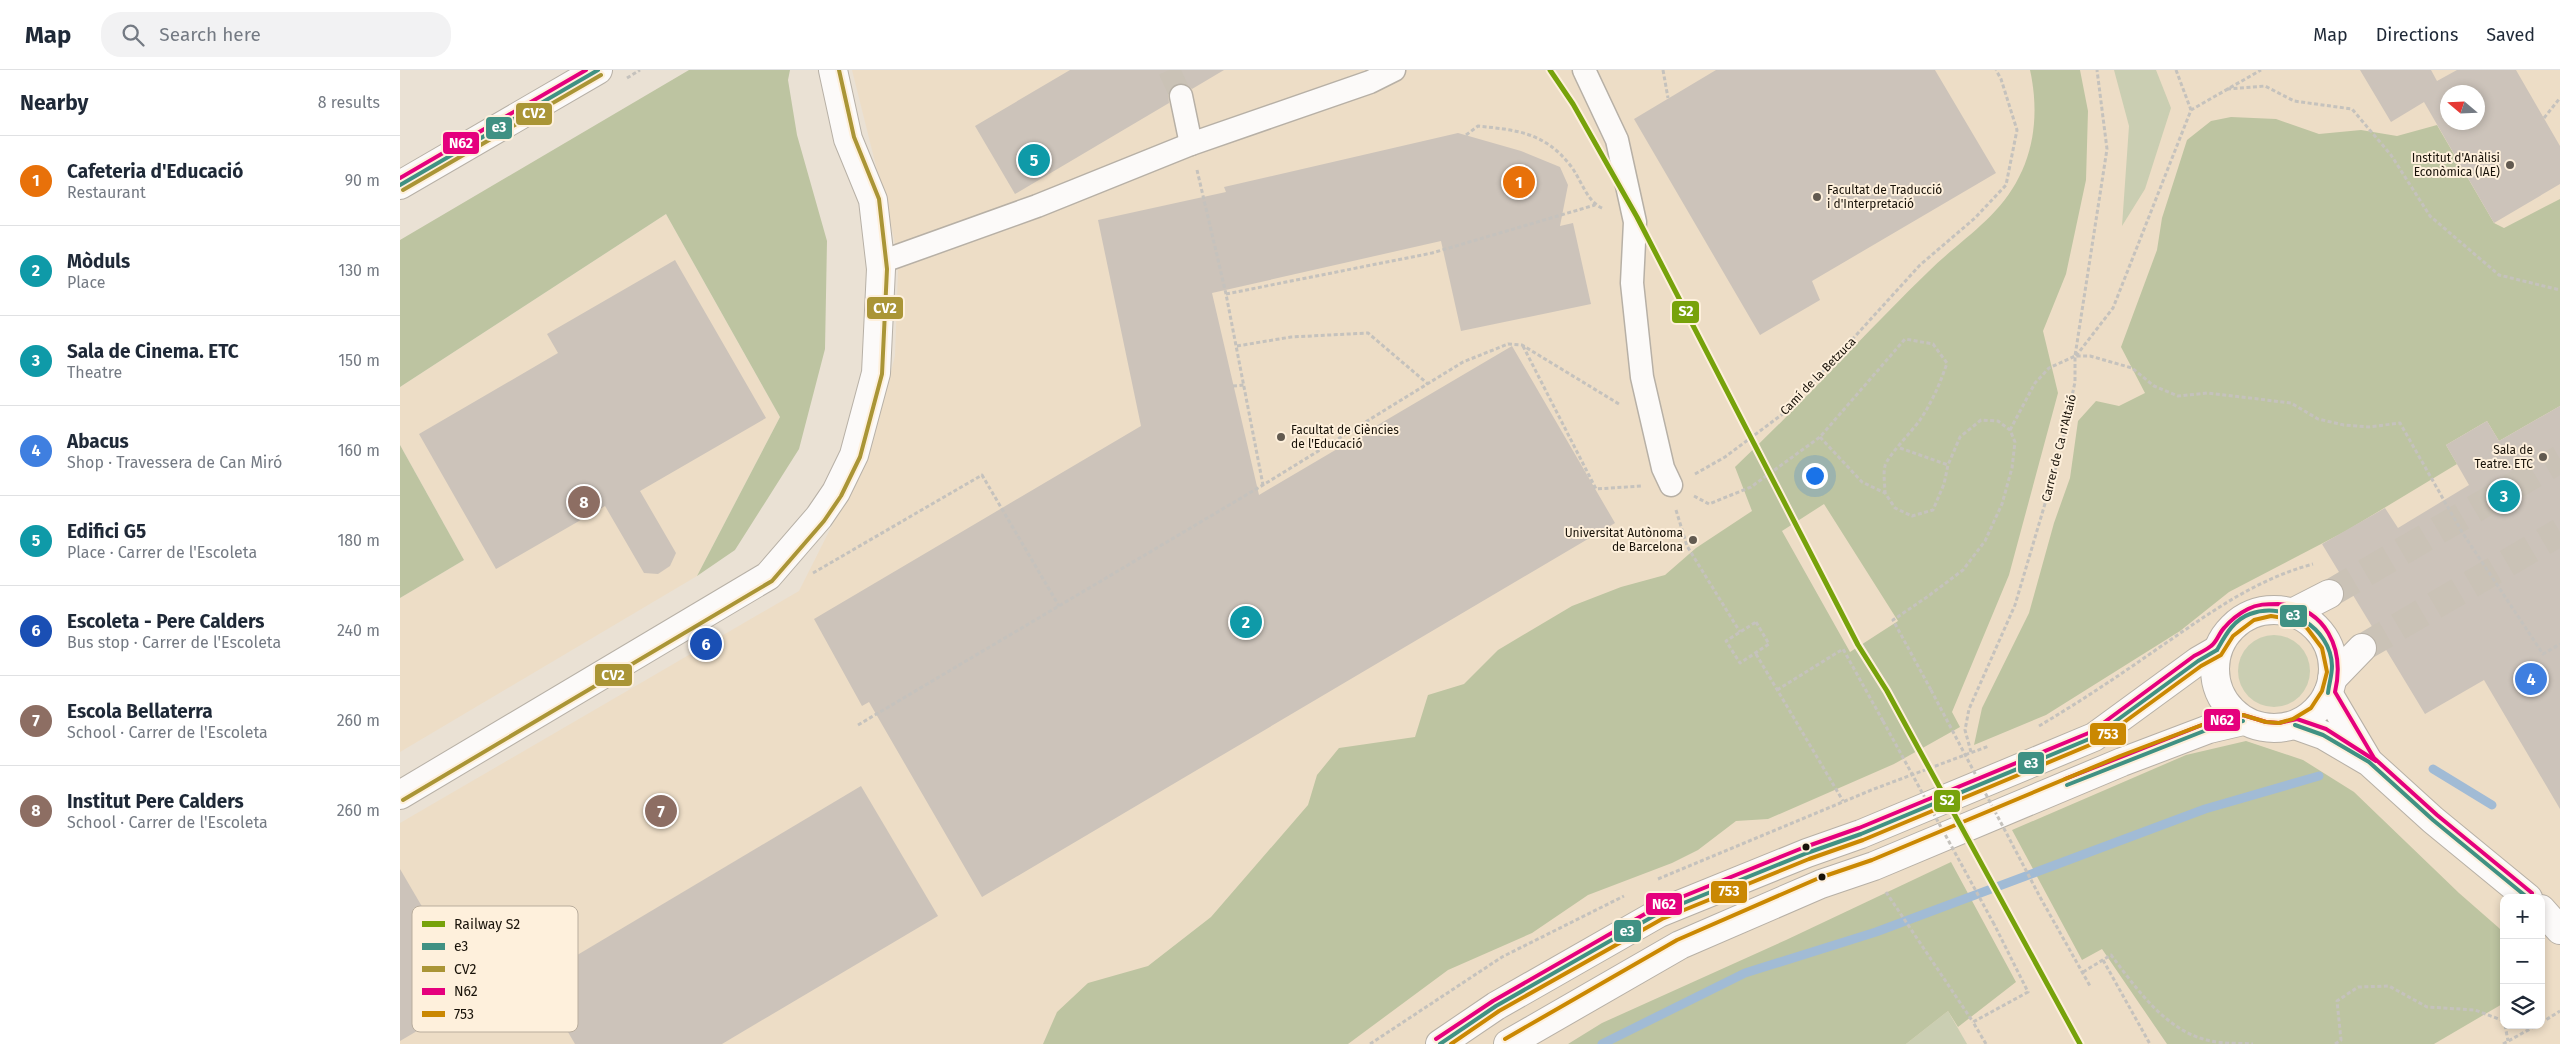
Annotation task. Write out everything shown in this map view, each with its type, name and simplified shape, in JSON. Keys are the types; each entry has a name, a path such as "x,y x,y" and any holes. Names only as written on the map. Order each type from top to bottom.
{"street":[{"path":"400,185 598,70"},
{"path":"400,795 768,576 819,517 836,492 854,455 876,373 880,268 872,200 848,139 833,70"},
{"path":"892,258 1037,206 1191,144 1370,82 1394,70"},
{"path":"1584,70 1617,140 1635,222 1632,283 1642,377 1663,468 1671,485"},
{"path":"1181,96 1191,144"},
{"path":"2292,613 2329,594"},
{"path":"2362,648 2330,686 2315,713 2295,725 2280,729 2265,728 2244,721 2231,711 2218,690 2214,674 2218,650 2228,632 2244,618 2271,610 2292,613 2311,623 2324,639 2332,658 2330,686 2369,762"},
{"path":"1440,1044 1496,1006 1659,914 1807,853 1860,834 2094,737 2198,661 2218,650"},
{"path":"1508,1044 1664,955 1821,884 1883,862 2122,762 2209,729 2244,721"},
{"path":"2295,725 2323,735 2369,762 2433,820 2523,894"},
{"path":"2545,913 2560,930"}],"path":[{"path":"1663,70 1668,98"},
{"name":"Camí de la Betzuca","path":"1671,485 1725,457 1788,410 1920,265 1975,218 2006,185 2017,130 2001,79 1996,70"},
{"name":"Carrer de Ca n'Altaió","path":"1965,730 1969,709 2015,605 2060,453 2075,382 2075,356 2107,150 2097,70"},
{"path":"2176,70 2191,110"},
{"path":"2010,430 2035,383 2049,368 2075,356 2113,308 2191,110 2261,70"},
{"path":"2227,89 2265,86 2294,101 2352,109 2391,155 2430,216 2499,275 2560,290"},
{"path":"2544,118 2560,98"},
{"path":"1226,294 1432,253 1595,205 1570,165 1543,139 1511,130 1478,126 1466,135"},
{"path":"1191,144 1237,346 1263,485"},
{"path":"1237,346 1291,337 1368,333 1428,384"},
{"path":"1522,345 1596,489 1671,485 1709,504 1752,487 1820,437 1905,339 1933,344 1947,363 1937,391 1900,448 1891,454 1885,465 1886,493 1895,508 1912,516 1933,510 1944,484 1948,465 1960,437 1981,420 1998,421 2010,430 2015,442 2012,468 2002,504 1985,540 1962,570 1893,620 2040,897 2090,986"},
{"path":"858,725 1263,485 1463,362 1508,344 1522,345 1653,424"},
{"path":"2075,356 2098,358 2132,368 2154,386 2178,396 2208,393 2291,403 2318,419 2344,425 2369,427 2400,423 2466,537 2543,654 2560,644"},
{"path":"1233,386 1244,385"},
{"path":"1820,437 1862,482 1886,493"},
{"path":"1900,448 1948,465"},
{"path":"805,577 982,475 1059,606"},
{"path":"1671,485 1687,546 1740,632"},
{"path":"2032,729 2084,699 2233,597 2288,571 2313,564"},
{"path":"1756,622 1769,644 1740,663 1726,641 1740,632 1756,622"},
{"path":"1777,690 1843,649 1994,924 2028,992 1974,1022"},
{"path":"1756,654 1843,802 1997,743"},
{"path":"1886,892 1974,1022 1986,1044"},
{"path":"2083,972 2111,955 2138,991 2164,1018 2195,1036 2213,1043 2253,1044"},
{"path":"2103,960 2150,1044"},
{"path":"2335,1044 2341,1040 2337,1001 2358,987 2389,986 2427,1007 2475,1010 2500,1019"},
{"path":"2545,1021 2560,1011"},
{"path":"2506,1029 2508,1041"},
{"path":"2503,1044 2530,1029"}],"shaded area":[{"name":"Universitat Autònoma de Barcelona","path":"852,70 2560,70 2560,1044 400,1044 400,823 799,591 872,446 895,356 898,272 894,238"},
{"path":"666,214 780,417 697,576 400,752 400,598 464,560 400,445 400,387"}],"green space":[{"path":"689,70 790,70 788,80 797,135 827,241 825,349 799,449 735,550 697,576 780,417 666,214 400,387 400,240"},
{"path":"2030,70 2080,70 2088,111 2086,180 2066,274 2043,331 2058,393 2009,575 1952,712 1960,727 1894,764 1768,819 1736,821 1698,850 1672,863 1588,895 1532,933 1448,970 1348,1044 1043,1044 1057,1012 1088,983 1148,966 1211,917 1308,805 1317,775 1339,748 1415,737 1428,695 1464,684 1498,650 1572,606 1621,587 1665,575 1696,548 1752,511 1735,467 1928,272 1990,217 2011,192 2025,164 2032,138 2035,111","holes":["1824,504 1898,621 1850,652 1782,531"]},
{"path":"2114,70 2156,70 2171,108 2145,189 2122,226 2129,126"},
{"path":"2231,117 2276,119 2319,134 2361,130 2397,136 2437,125 2494,223 2504,228 2560,199 2560,406 2499,441 2487,421 2446,445 2457,464 2346,531 2229,592 2180,631 2046,715 1974,745 1982,708 2029,613 2054,523 2070,478 2078,421 2096,401 2119,406 2145,393 2121,347 2157,250 2162,218 2187,140 2211,121"},
{"path":"400,445 464,560 400,598"},
{"path":"2274,635 2294,641 2304,651 2310,671 2304,691 2294,701 2274,707 2254,701 2244,691 2238,671 2244,651 2254,641"},
{"path":"2246,741 2303,760 2354,792 2459,893 2500,929 2500,1005 2434,1044 2167,1044 2102,949 2082,960 2012,830 2186,755"},
{"path":"1951,862 2016,982 1958,1027 1948,1011 1906,1044 1568,1044 1602,1023 1786,940"},
{"path":"1948,1011 1967,1044 1906,1044"}],"building":[{"path":"1070,70 1224,70 1192,89 1185,83 1173,86 1168,92 1169,103 1015,194 975,126"},
{"name":"Facultat de Traducció i d'Interpretació","path":"1716,70 1935,70 1996,173 1812,281 1820,300 1760,335 1634,119"},
{"name":"Institut d'Anàlisi Econòmica (IAE)","path":"2360,70 2431,70 2437,81 2457,70 2516,70 2560,146 2560,184 2494,223 2440,130 2485,130 2485,85 2440,85 2440,130 2424,102 2391,122"},
{"path":"1458,133 1521,151 1560,167 1568,185 1560,226 1573,223 1591,304 1461,331 1441,241 1212,293 1259,495 1512,346 1615,523 982,897 869,702 862,706 814,619 1141,426 1098,220 1226,192 1224,187"},
{"path":"675,260 766,418 640,491 676,553 670,566 658,574 644,573 605,506 496,569 419,434 558,353 547,334"},
{"path":"2560,406 2560,809 2484,680 2425,714 2322,544 2385,508 2398,528 2469,485 2446,445 2487,421 2499,441"},
{"path":"861,786 938,916 722,1044 575,1044 568,1032 578,1032 578,955"},
{"path":"400,869 422,906 412,906 412,1032 415,1032 400,1041"}],"waterway":[{"path":"2433,769 2492,805"},
{"path":"1602,1044 1745,973 1876,932 2205,809 2319,776"}],"tunnel":[{"path":"1169,70 1181,96"},
{"path":"2329,594 2560,459"},
{"path":"2362,648 2560,532"}],"rail line":[{"name":"S2","path":"1550,70 1573,104 1637,217 1858,645 1887,691 2080,1044"}],"transit line":[{"name":"N62","path":"400,178 586,70"},
{"name":"e3","path":"400,185 598,70"},
{"name":"CV2","path":"403,800 772,581 824,521 841,496 860,457 882,374 887,269 879,199 854,137 839,70"},
{"name":"CV2","path":"403,190 601,75"},
{"name":"N62","path":"1436,1039 1493,1001 1657,907 1805,847 1859,828 2091,732 2194,656 2211,646 2224,628 2238,615 2251,607 2262,605 2278,604 2295,607 2309,613 2320,622 2334,646 2337,661 2335,692 2374,758 2437,815 2532,893"},
{"name":"e3","path":"2217,650 2230,629 2239,620 2250,614 2264,611 2291,614 2315,629 2324,640 2330,652 2332,669 2328,693"},
{"name":"753","path":"1451,1044 1499,1011 1662,919 1809,859 1863,840 2097,742 2201,666 2221,655 2233,636 2254,620 2271,616 2290,619 2307,628 2322,648 2327,672 2322,691 2311,708 2293,719 2279,723 2266,722 2243,715 2207,723 2120,756 1872,860 1819,878 1677,940 1505,1039"},
{"name":"e3","path":"1440,1044 1496,1006 1659,913 1807,853 1861,834 2094,737 2198,661 2217,650"},
{"name":"N62","path":"2065,779 2207,723 2243,715 2266,722 2279,723 2297,719 2326,729 2376,761"},
{"name":"e3","path":"2067,785 2209,729 2243,721"},
{"name":"e3","path":"2295,725 2323,735 2369,762 2433,820 2523,894"}],"place":[{"name":"Edifici G5","path":"1034,160"},
{"name":"Institut d'Anàlisi Econòmica (IAE)","path":"2510,165"},
{"name":"Cafeteria d'Educació","path":"1519,182"},
{"name":"Facultat de Traducció i d'Interpretació","path":"1817,197"},
{"name":"Facultat de Ciències de l'Educació","path":"1281,437"},
{"name":"Sala de Teatre. ETC","path":"2543,457"},
{"name":"Sala de Cinema. ETC","path":"2504,496"},
{"name":"Institut Pere Calders","path":"584,502"},
{"name":"Universitat Autònoma de Barcelona","path":"1693,540"},
{"name":"Mòduls","path":"1246,622"},
{"name":"Escoleta - Pere Calders","path":"706,644"},
{"name":"Abacus","path":"2531,679"},
{"name":"Escola Bellaterra","path":"661,811"}]}
